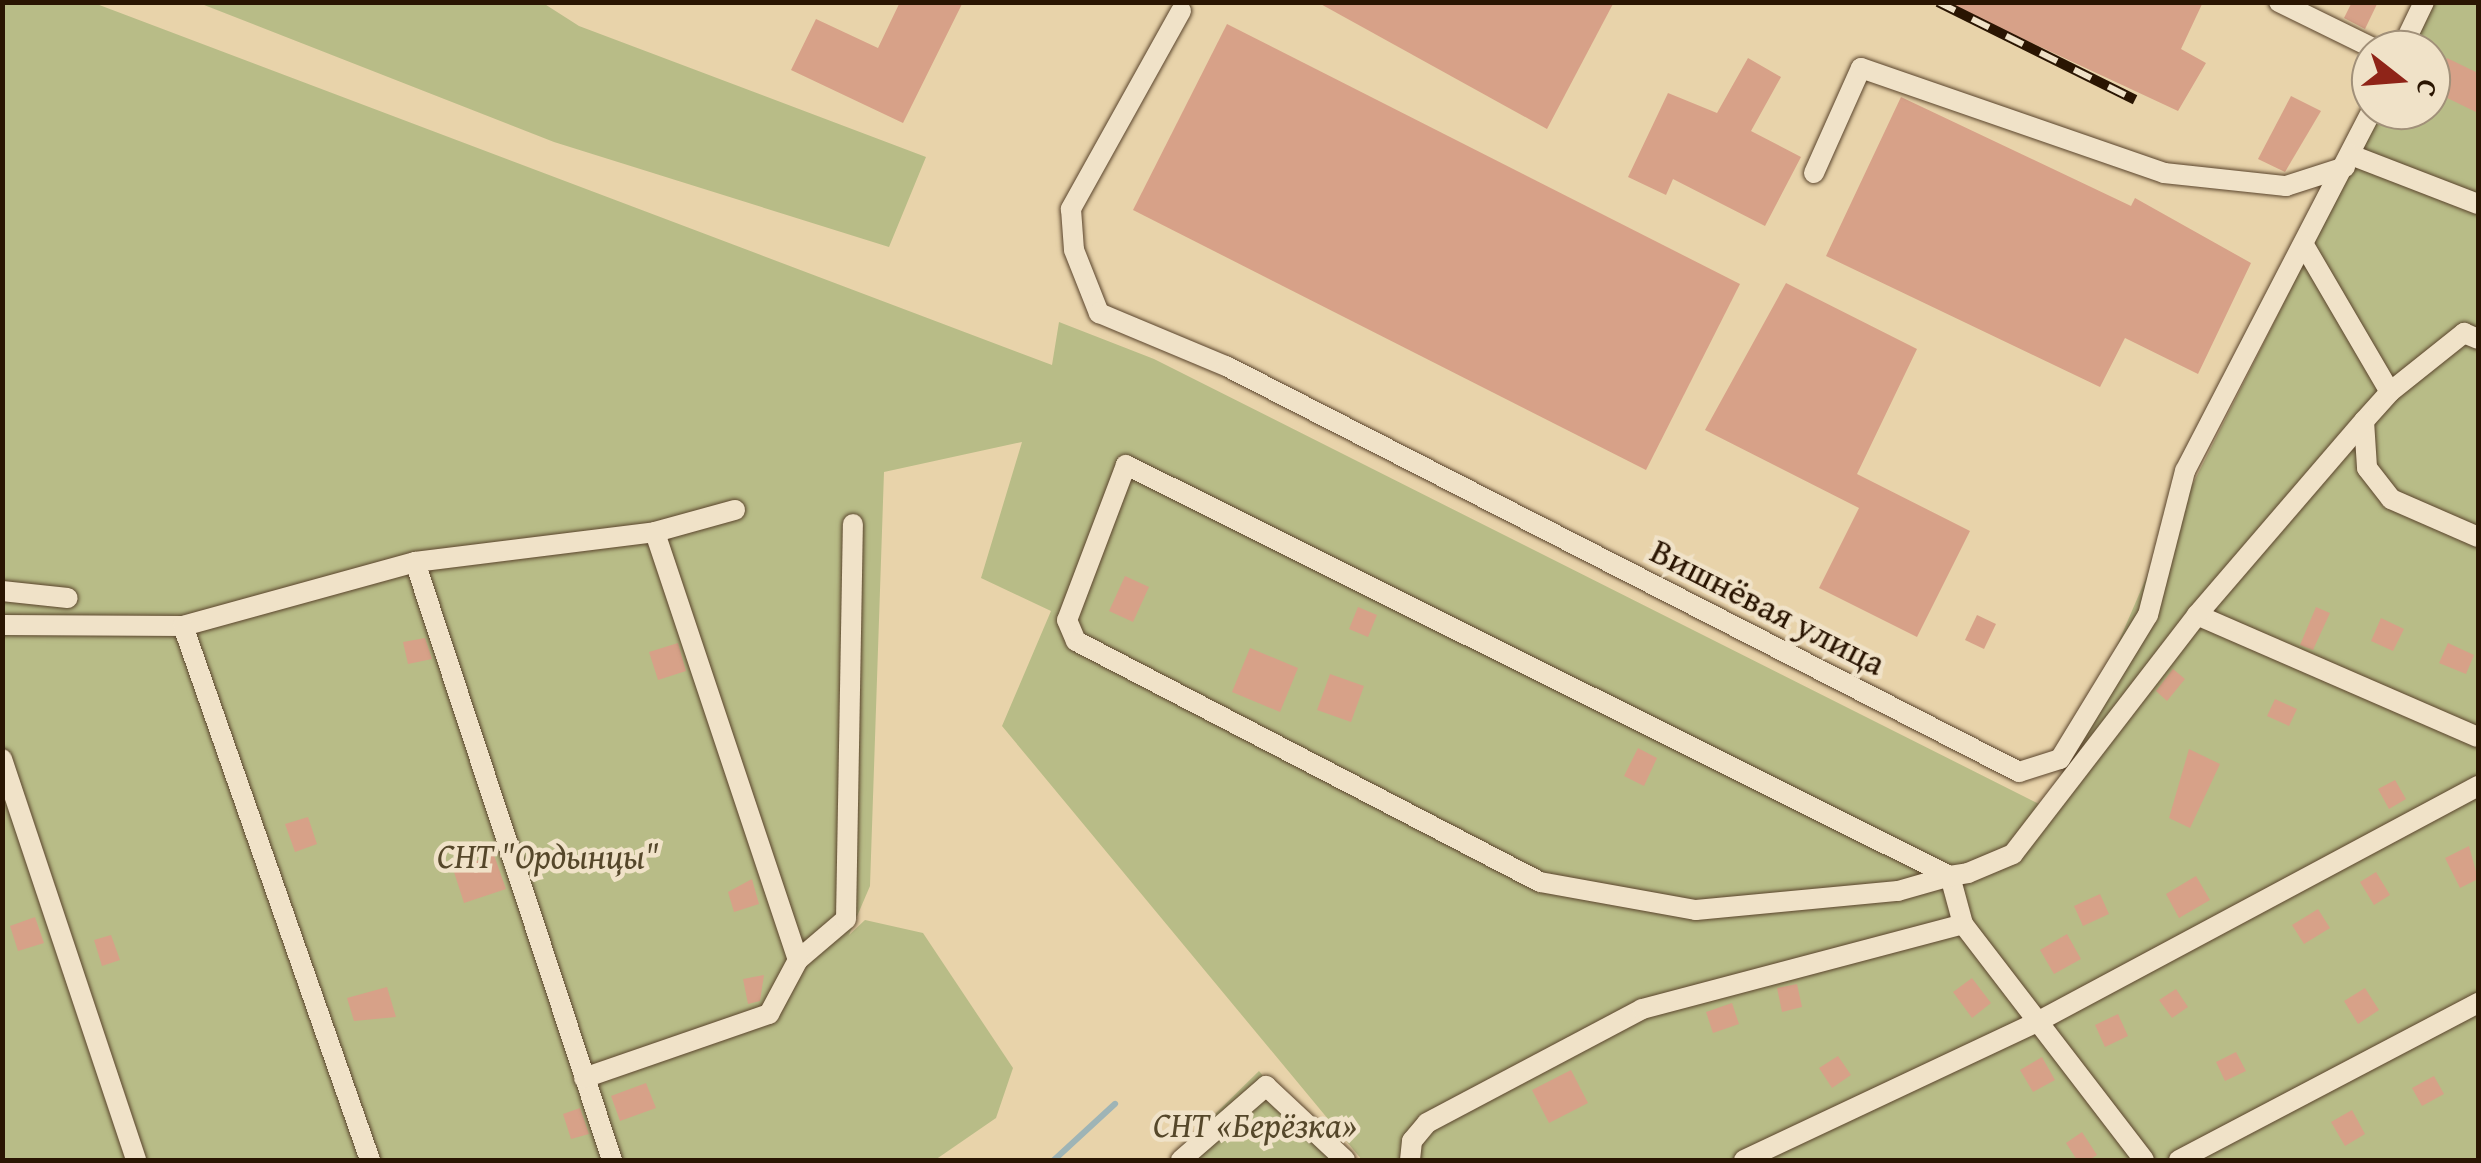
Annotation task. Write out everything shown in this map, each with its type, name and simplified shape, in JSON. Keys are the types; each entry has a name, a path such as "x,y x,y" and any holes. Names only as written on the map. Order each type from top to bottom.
{"street":[{"path":"2279,2 2351,37"},
{"path":"2411,30 2424,2"},
{"name":"Вишнёвая улица","path":"1181,10 1071,208 1074,250 1100,313 1226,366 2020,772 2060,759 2148,616 2185,471 2363,130"},
{"path":"1814,173 1862,68 2164,174 2286,186 2348,161 2478,204"},
{"path":"2304,245 2390,392"},
{"path":"2144,1160 1964,924 1950,876 1126,465 1067,620 1076,641 1540,882 1696,910 1898,891 1950,876 2013,854 2197,615 2390,392 2464,333 2478,340"},
{"path":"2364,421 2367,468 2391,499 2478,537"},
{"path":"2,625 183,626 415,562 655,532 735,510"},
{"path":"584,1078 769,1014 798,960 846,919 853,524"},
{"path":"655,532 798,960"},
{"path":"415,562 612,1160"},
{"path":"2,591 68,598"},
{"path":"2197,615 2478,737"},
{"path":"183,626 370,1160"},
{"path":"2,758 136,1160"},
{"path":"1744,1160 2037,1022 2478,786"},
{"path":"1410,1160 1412,1141 1427,1122 1642,1009 1964,924"},
{"path":"2178,1160 2478,1002"},
{"path":"1181,1160 1266,1086 1345,1160"}],"green space":[{"name":"СНТ \"Ордынцы\"","path":"2,3 94,3 1052,365 1059,322 1154,359 2047,808 2150,569 2371,130 2451,130 2451,30 2421,30 2435,3 2478,3 2478,1160 1362,1160 1002,726 1051,611 981,578 1022,442 884,472 870,886 849,935 865,920 923,933 1013,1068 996,1118 935,1160 3,1160"},
{"path":"199,3 543,3 579,26 926,157 889,247 554,142"},
{"name":"СНТ «Берёзка»","path":"1259,1071 1334,1160 1168,1160"}],"building":[{"path":"900,2 963,2 903,123 791,70 816,19 878,48"},
{"path":"1317,2 1614,2 1547,129"},
{"path":"1944,2 2203,2 2181,49 2206,63 2178,111"},
{"path":"2352,2 2378,2 2365,29 2344,18"},
{"path":"1227,24 1740,284 1646,470 1133,210"},
{"path":"1748,58 1781,77 1751,131 1801,157 1765,226 1673,179 1666,195 1628,177 1668,93 1717,113"},
{"path":"2451,60 2478,73 2478,113 2451,100"},
{"path":"2291,96 2321,111 2285,172 2258,159"},
{"path":"1901,97 2131,206 2135,198 2251,263 2198,374 2125,338 2100,387 1826,256"},
{"path":"1786,283 1917,349 1857,474 1970,531 1917,637 1819,588 1859,508 1705,430"},
{"path":"1125,576 1149,587 1133,622 1109,611"},
{"path":"1358,607 1377,615 1368,637 1349,629"},
{"path":"2316,607 2330,613 2313,650 2300,645"},
{"path":"1977,615 1996,624 1984,649 1965,640"},
{"path":"2381,618 2404,629 2393,651 2371,641"},
{"path":"425,638 432,659 408,664 403,642"},
{"path":"678,643 686,671 658,680 649,652"},
{"path":"2448,643 2474,655 2466,674 2439,663"},
{"path":"1250,648 1298,668 1280,712 1232,692"},
{"path":"2173,669 2185,679 2167,701 2156,691"},
{"path":"1330,674 1364,686 1351,722 1317,710"},
{"path":"2275,699 2297,709 2289,726 2267,716"},
{"path":"1638,748 1657,758 1644,786 1624,776"},
{"path":"2189,749 2220,764 2190,828 2169,818"},
{"path":"2395,780 2406,799 2389,809 2378,789"},
{"path":"308,817 317,844 295,852 285,824"},
{"path":"2469,846 2478,879 2460,888 2445,858"},
{"path":"494,855 506,889 464,903 453,869"},
{"path":"2376,872 2390,895 2374,905 2360,882"},
{"path":"2196,876 2210,900 2179,918 2166,894"},
{"path":"752,879 759,904 734,912 728,892"},
{"path":"2100,894 2109,914 2083,926 2074,906"},
{"path":"2318,909 2330,928 2304,944 2292,925"},
{"path":"35,917 44,943 18,951 10,926"},
{"path":"2067,934 2081,959 2054,974 2040,950"},
{"path":"111,935 120,960 102,966 94,940"},
{"path":"764,975 760,1001 748,1004 743,979"},
{"path":"1972,978 1991,1003 1972,1018 1953,992"},
{"path":"1797,984 1802,1007 1782,1012 1777,988"},
{"path":"387,987 396,1017 354,1021 347,998"},
{"path":"2365,988 2379,1010 2358,1024 2344,1001"},
{"path":"2176,989 2188,1007 2172,1018 2159,1000"},
{"path":"1732,1003 1739,1024 1713,1033 1706,1012"},
{"path":"2118,1014 2128,1036 2105,1047 2095,1025"},
{"path":"2236,1052 2246,1071 2225,1081 2216,1062"},
{"path":"1838,1056 1851,1075 1832,1088 1819,1068"},
{"path":"2042,1057 2055,1080 2033,1092 2020,1070"},
{"path":"1571,1070 1588,1103 1549,1123 1532,1090"},
{"path":"2434,1076 2444,1094 2422,1106 2412,1088"},
{"path":"646,1083 656,1108 620,1121 611,1096"},
{"path":"580,1108 589,1134 571,1139 563,1114"},
{"path":"2352,1110 2365,1134 2345,1146 2331,1122"},
{"path":"2082,1132 2097,1155 2089,1160 2077,1160 2066,1143"}],"waterway":[{"path":"1054,1160 1115,1104"}],"railway":[{"path":"1938,2 2135,100"}]}
